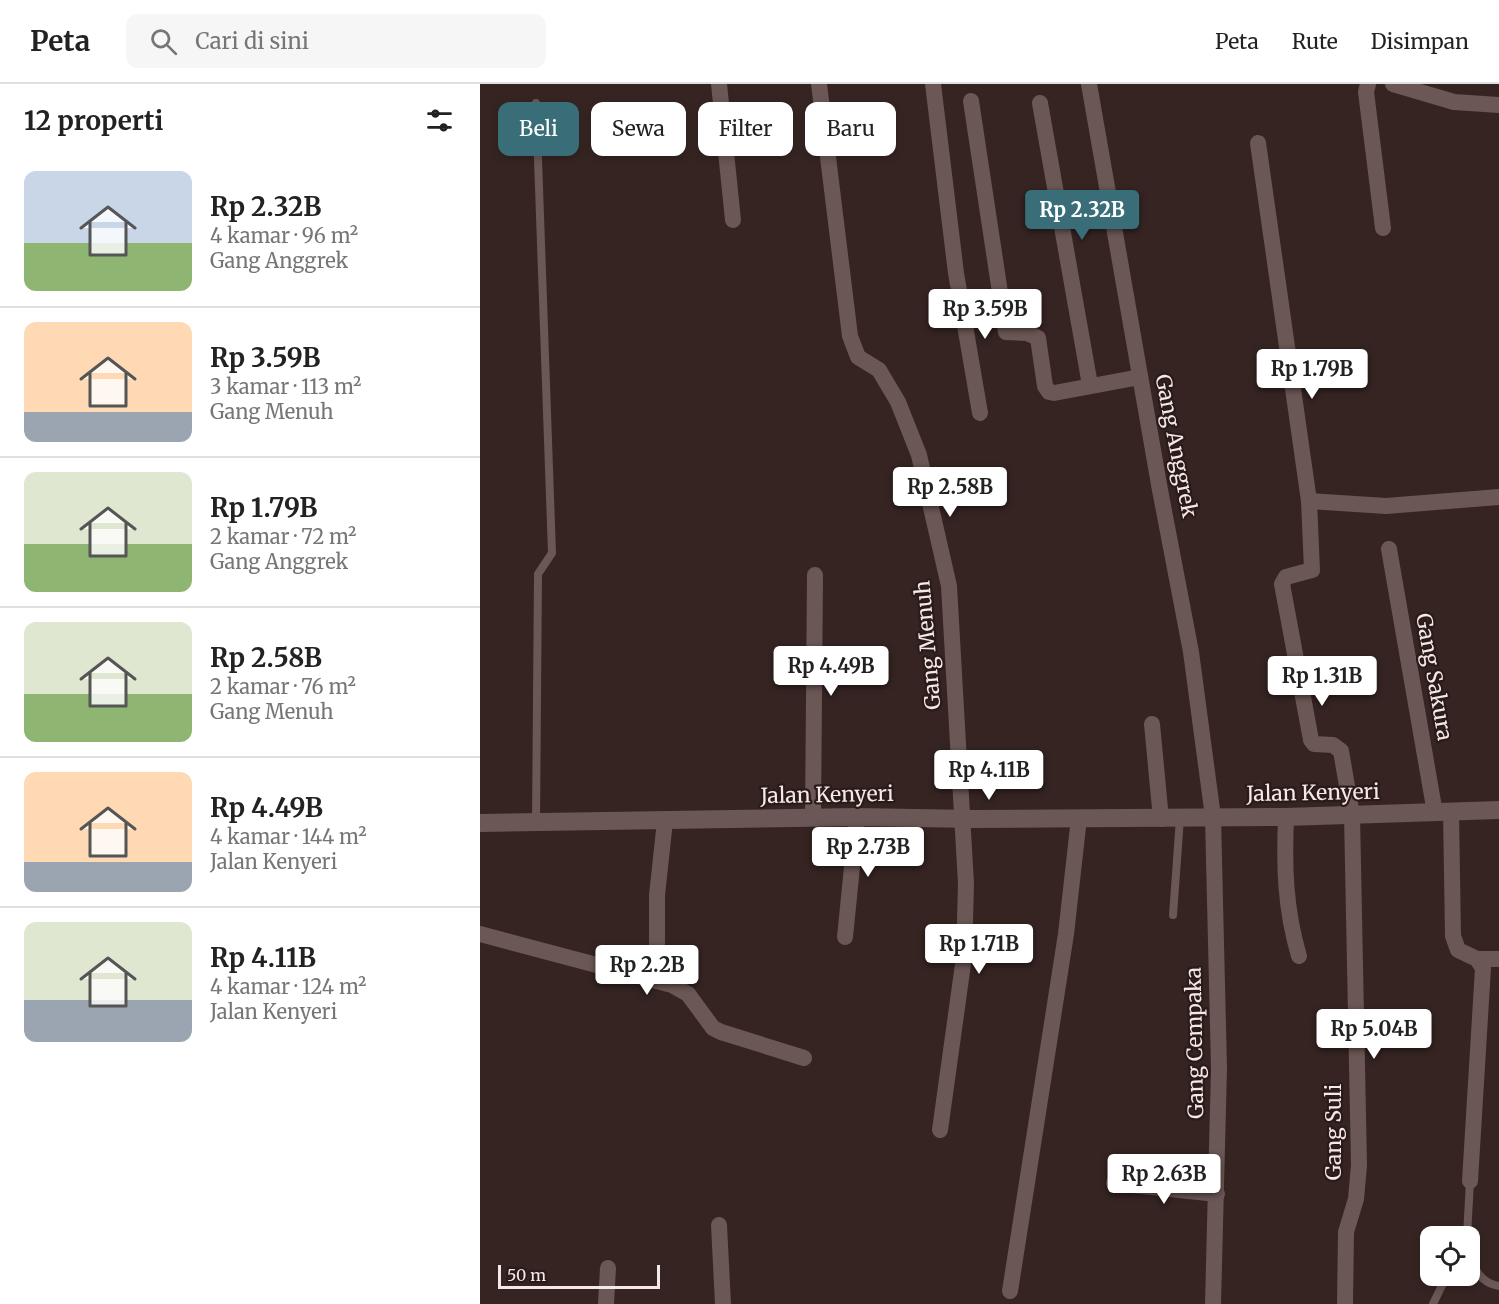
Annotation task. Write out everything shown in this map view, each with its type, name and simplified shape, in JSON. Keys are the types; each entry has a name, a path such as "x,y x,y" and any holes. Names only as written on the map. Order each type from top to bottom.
{"street":[{"path":"719,84 733,220"},
{"name":"Gang Menuh","path":"819,84 850,336 858,357 879,370 898,402 919,455 949,586 966,884 964,957 940,1130"},
{"path":"933,84 956,273 980,413"},
{"name":"Gang Anggrek","path":"1089,84 1191,652 1213,817"},
{"path":"1368,84 1366,92 1383,228"},
{"path":"1393,84 1454,102 1499,105"},
{"path":"971,100 1003,327 1010,334 1027,333 1038,338 1045,386 1049,392 1140,377"},
{"path":"1040,103 1090,385"},
{"path":"1258,143 1309,501 1386,507 1499,497"},
{"name":"Gang Suli","path":"1309,501 1312,570 1286,577 1282,584 1311,740 1314,744 1333,745 1341,751 1352,815 1359,1165 1356,1199 1346,1232 1345,1304"},
{"name":"Gang Sakura","path":"1389,549 1443,812 1453,936 1458,950 1478,959"},
{"path":"813,817 815,575"},
{"path":"1152,724 1161,819"},
{"name":"Jalan Kenyeri","path":"480,823 813,817 1161,819 1499,810"},
{"path":"845,937 857,817"},
{"name":"Gang Cempaka","path":"1213,817 1219,1068 1213,1304"},
{"path":"1287,817 1285,889 1290,924 1299,956"},
{"path":"1010,1291 1066,934 1079,818"},
{"path":"657,981 657,895 666,820"},
{"path":"480,934 672,985 688,994 713,1028 804,1058"},
{"path":"1470,1181 1483,968 1478,959 1499,959"},
{"path":"1114,1183 1217,1194"},
{"path":"719,1225 723,1304"},
{"path":"606,1304 608,1268"}],"lane":[{"path":"536,823 538,574 552,553 538,156"},
{"path":"1173,915 1180,818"},
{"path":"1468,1226 1470,1181"},
{"path":"1480,1276 1499,1286"},
{"path":"1433,1304 1442,1286"}]}
